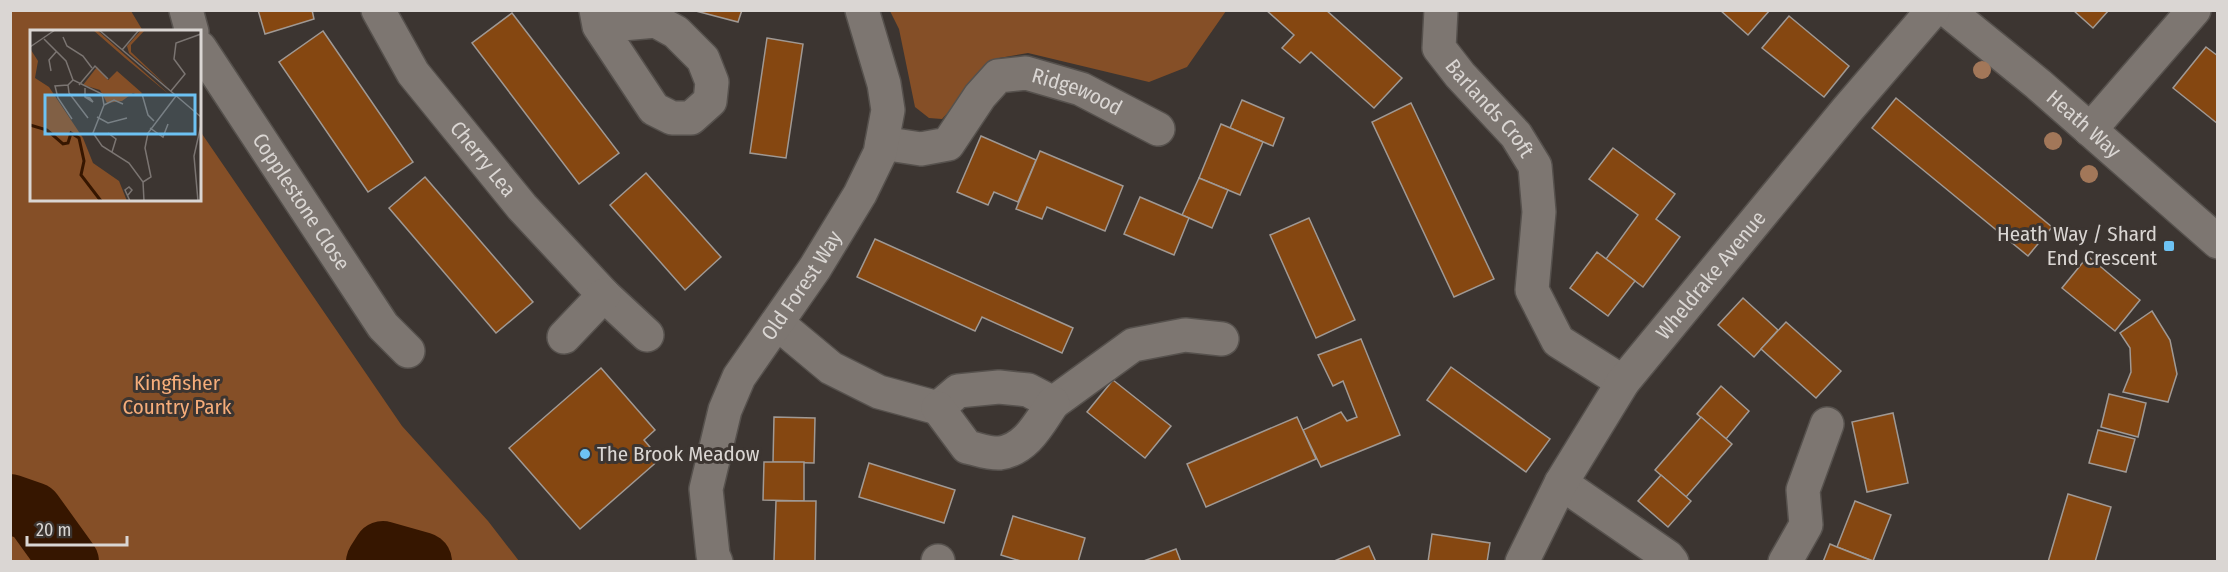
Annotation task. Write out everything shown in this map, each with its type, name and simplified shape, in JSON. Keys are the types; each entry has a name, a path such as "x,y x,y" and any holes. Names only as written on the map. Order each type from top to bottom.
{"street":[{"path":"186,10 191,30"},
{"name":"Cherry Lea","path":"378,10 413,73 522,207 604,295 647,334"},
{"name":"Old Forest Way","path":"716,561 713,555 706,489 725,410 739,377 777,323 860,194 882,143 888,110 871,36 862,10"},
{"name":"Barlands Croft","path":"1441,10 1439,48 1460,75 1516,135 1535,166 1539,212 1532,290 1558,341 1623,382"},
{"name":"Wheldrake Avenue","path":"1522,561 1560,483 1623,382 1847,110 1933,10"},
{"name":"Heath Way","path":"1947,10 2038,84 2217,242"},
{"path":"2090,130 2194,10"},
{"name":"Copplestone Close","path":"201,50 383,326 408,351"},
{"name":"Ridgewood","path":"882,143 921,149 948,144 980,96 998,76 1026,74 1081,89 1158,129"},
{"path":"564,337 604,295"},
{"path":"777,323 831,368 879,393 938,408 968,447 998,453 1018,447 1029,438 1053,403 1133,345 1185,334 1222,339"},
{"path":"938,408 958,391 999,387 1028,390 1053,403"},
{"path":"1785,561 1806,525 1803,490 1827,424"},
{"path":"1560,483 1672,561"}],"green space":[{"name":"Kingfisher Country Park","path":"10,11 131,11 142,30 30,30 30,201 201,201 201,132 402,426 488,521 519,561 11,561"},
{"path":"890,11 1226,11 1187,67 1149,82 1028,53 999,58 942,119 929,118 915,107 899,29"}],"building":[{"path":"258,10 312,10 314,19 265,34"},
{"path":"692,10 742,10 738,22"},
{"path":"1266,10 1326,10 1402,78 1374,108 1311,52 1300,63 1282,48 1294,35"},
{"path":"1720,10 1770,10 1748,35"},
{"path":"2073,10 2109,10 2093,28"},
{"path":"512,13 619,153 579,184 472,43"},
{"path":"1789,16 1849,66 1824,97 1762,48"},
{"path":"323,31 413,162 368,192 279,62"},
{"path":"767,38 803,44 786,158 750,153"},
{"path":"2206,47 2218,56 2218,124 2173,88"},
{"path":"1896,98 2052,227 2028,256 1872,128"},
{"path":"1242,100 1284,118 1273,146 1230,128"},
{"path":"1411,103 1494,279 1454,297 1372,122"},
{"path":"1221,124 1263,142 1240,195 1199,178"},
{"path":"981,136 1036,160 1018,202 994,192 988,205 957,192"},
{"path":"1613,148 1675,194 1656,219 1680,237 1643,287 1606,259 1638,215 1589,179"},
{"path":"1040,151 1123,186 1105,231 1047,207 1042,219 1016,209"},
{"path":"646,173 721,257 685,290 610,205"},
{"path":"425,177 533,302 496,333 389,208"},
{"path":"1199,178 1228,190 1212,228 1182,215"},
{"path":"1140,197 1189,218 1174,255 1124,234"},
{"path":"1309,218 1355,320 1316,338 1270,235"},
{"path":"875,239 1073,328 1062,353 982,317 975,331 857,277"},
{"path":"1597,252 1635,281 1608,316 1570,288"},
{"path":"2088,256 2140,300 2115,331 2062,288"},
{"path":"1743,298 1778,330 1754,357 1718,325"},
{"path":"2152,311 2170,340 2177,374 2168,402 2123,392 2131,372 2130,348 2120,333"},
{"path":"1786,322 1841,371 1816,398 1761,349"},
{"path":"1361,339 1400,435 1321,467 1303,430 1341,412 1347,421 1357,417 1343,381 1333,386 1318,355"},
{"path":"1451,367 1550,439 1526,472 1427,400"},
{"name":"The Brook Meadow","path":"601,368 655,430 644,440 660,459 580,529 509,448"},
{"path":"1113,380 1171,426 1145,458 1087,412"},
{"path":"1721,386 1749,411 1726,439 1697,414"},
{"path":"2109,394 2146,403 2138,437 2101,427"},
{"path":"1893,413 1908,483 1867,492 1852,422"},
{"path":"774,417 815,418 814,463 773,462"},
{"path":"1297,417 1316,459 1206,507 1187,464"},
{"path":"1701,417 1732,444 1686,497 1655,470"},
{"path":"2098,430 2135,439 2126,472 2089,463"},
{"path":"764,462 804,462 804,501 763,500"},
{"path":"869,463 955,490 944,523 859,497"},
{"path":"1661,475 1691,501 1668,527 1638,501"},
{"path":"2068,494 2111,507 2095,562 2048,562"},
{"path":"776,501 816,501 815,562 774,561"},
{"path":"1855,501 1891,515 1873,561 1837,547"},
{"path":"1013,516 1085,538 1078,562 1024,562 1001,555"},
{"path":"1432,534 1490,543 1487,562 1428,562"},
{"path":"1830,544 1837,547 1875,562 1823,562"},
{"path":"1369,546 1376,562 1332,562"},
{"path":"1176,549 1181,562 1141,562"}],"waterway":[{"path":"10,504 33,512 69,562"},
{"path":"376,562 383,551 422,562"}],"place":[{"name":"Heath Way / Shard End Crescent","path":"2169,246"},
{"name":"The Brook Meadow","path":"585,454"}]}
